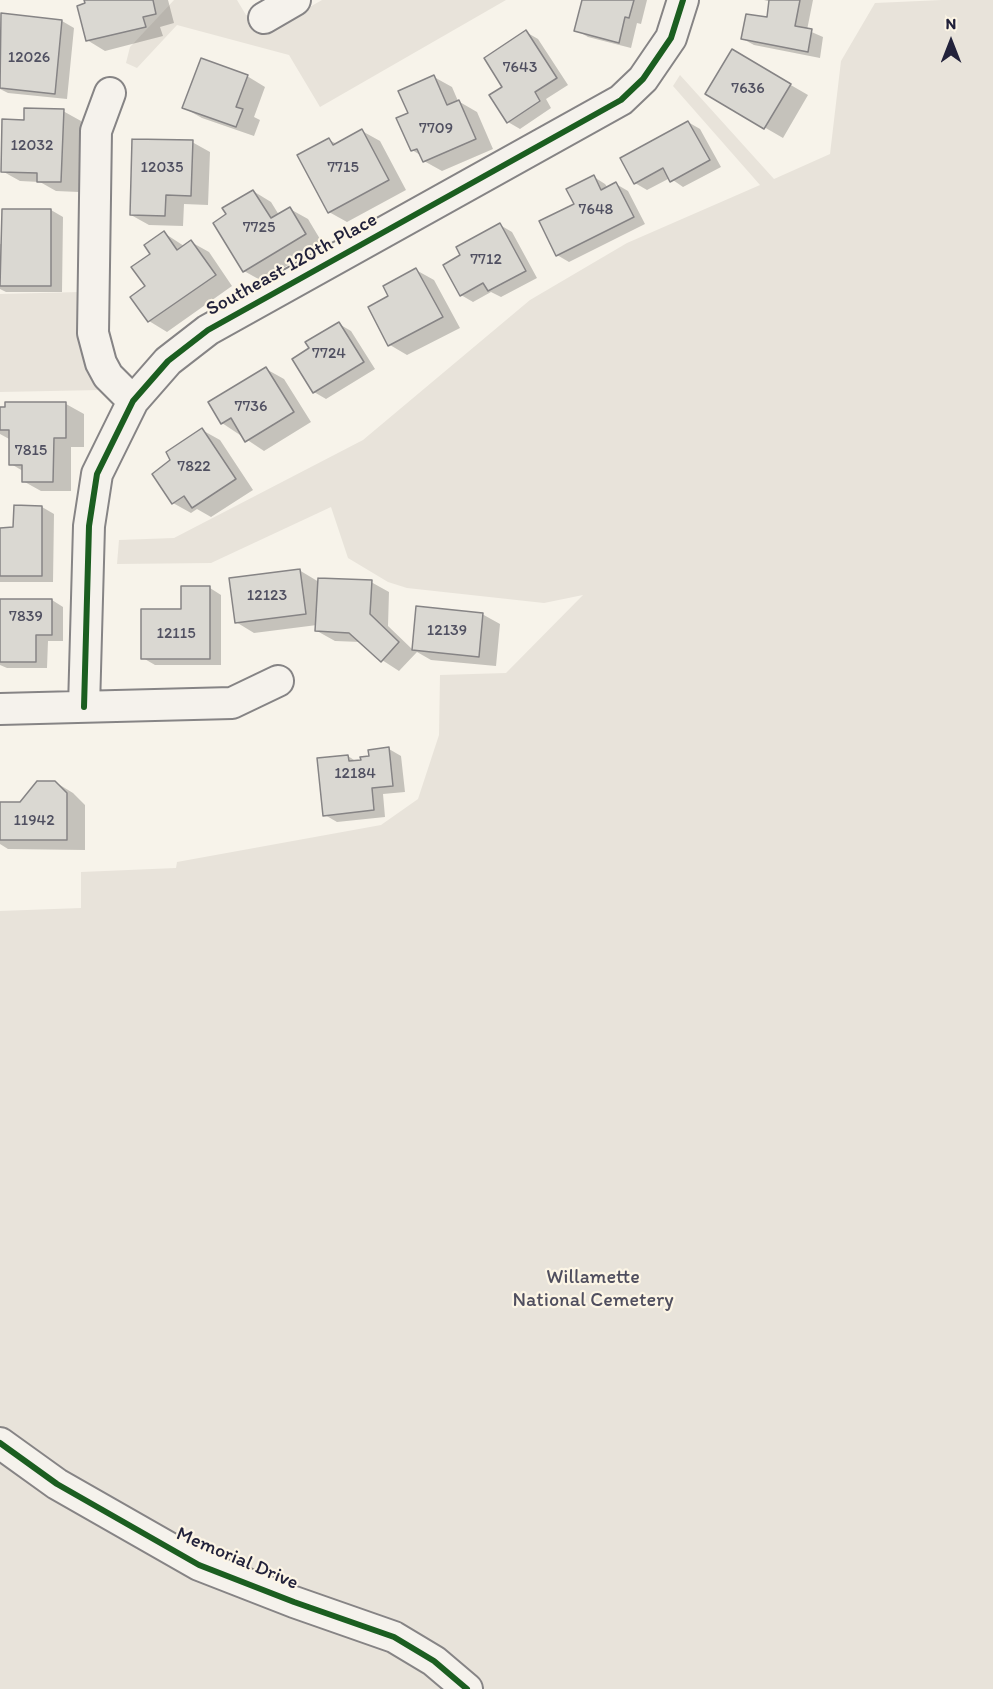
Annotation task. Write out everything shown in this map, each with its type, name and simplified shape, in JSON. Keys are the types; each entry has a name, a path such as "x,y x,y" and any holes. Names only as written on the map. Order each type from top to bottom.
{"street":[{"path":"264,18 295,0"},
{"name":"Southeast 120th Place","path":"84,707 88,526 97,474 133,401 168,361 208,330 621,100 643,78 671,38 683,0"},
{"path":"110,93 96,131 93,333 101,363 108,376 133,401"},
{"path":"0,708 232,703 278,681"},
{"name":"Memorial Drive","path":"0,1443 57,1484 199,1565 294,1602 394,1636 434,1661 467,1689"}],"green space":[{"path":"174,0 237,0 246,15 280,24 322,0 506,0 320,107 289,55 177,25 137,68 126,63 130,47"},
{"name":"Willamette National Cemetery","path":"993,0 993,1689 0,1689 0,911 81,908 81,872 176,868 177,862 381,825 418,799 439,735 440,675 506,673 583,595 544,603 407,588 388,582 348,558 331,507 211,563 117,564 119,540 174,538 363,440 530,300 627,243 760,185 673,86 680,75 774,179 830,154 841,61 875,3"},
{"path":"80,292 79,340 90,375 101,390 0,392 0,294"}],"building":[{"path":"84,0 153,0 156,14 143,17 146,27 86,41 77,6 85,3"},
{"path":"582,0 634,0 629,18 625,17 619,43 574,31"},
{"path":"769,0 800,0 795,26 812,29 808,52 741,39 746,14 767,17"},
{"path":"1,13 62,20 55,94 0,88"},
{"path":"526,30 557,78 535,92 540,101 507,123 489,95 502,87 484,58"},
{"path":"732,49 791,84 764,129 705,94"},
{"path":"201,58 248,75 236,107 243,109 236,127 182,108"},
{"path":"434,75 447,105 459,100 476,139 423,162 417,149 411,151 396,118 408,113 398,91"},
{"path":"24,108 64,109 61,182 37,182 37,173 1,172 2,119 24,120"},
{"path":"688,121 710,160 670,182 663,168 634,184 620,158"},
{"path":"362,129 389,180 328,213 297,155 329,138 333,145"},
{"path":"132,139 193,140 191,196 166,195 165,216 130,215"},
{"path":"594,175 601,190 616,182 634,217 556,256 539,221 574,204 566,189"},
{"path":"253,190 271,218 290,207 306,234 243,272 213,223 226,214 222,208"},
{"path":"2,209 51,209 51,286 0,286"},
{"path":"500,223 526,271 488,291 483,283 460,296 443,265 460,255 456,247"},
{"path":"164,231 177,250 191,240 216,275 148,322 130,297 145,286 131,267 150,254 144,245"},
{"path":"416,268 443,317 388,346 368,307 388,296 383,286"},
{"path":"339,322 364,362 313,393 292,359 309,348 305,342"},
{"path":"266,367 294,412 245,442 231,418 221,424 208,402"},
{"path":"5,402 66,402 66,438 54,438 53,482 22,482 22,465 9,465 9,430 0,430 0,407 5,407"},
{"path":"202,428 236,479 192,508 184,496 172,504 152,474 170,460 166,452"},
{"path":"14,505 42,506 42,576 0,576 0,528 13,527"},
{"path":"300,569 306,614 235,623 229,578"},
{"path":"318,578 372,580 370,614 399,642 381,662 349,633 315,631"},
{"path":"181,586 210,586 210,659 141,659 141,609 181,609"},
{"path":"0,599 52,599 52,635 36,635 36,662 0,662"},
{"path":"416,606 483,613 479,657 412,650"},
{"path":"389,747 393,786 372,788 374,810 323,816 317,758 348,755 349,761 361,760 360,757 369,756 368,750"},
{"path":"37,781 55,781 67,793 67,840 0,840 0,802 20,802"}],"cycle path":[{"path":"84,707 89,526 97,474 133,401 168,361 208,330 621,100 643,79 671,38 683,0"},
{"path":"0,1443 57,1484 199,1565 294,1602 394,1637 434,1661 467,1689"}]}
